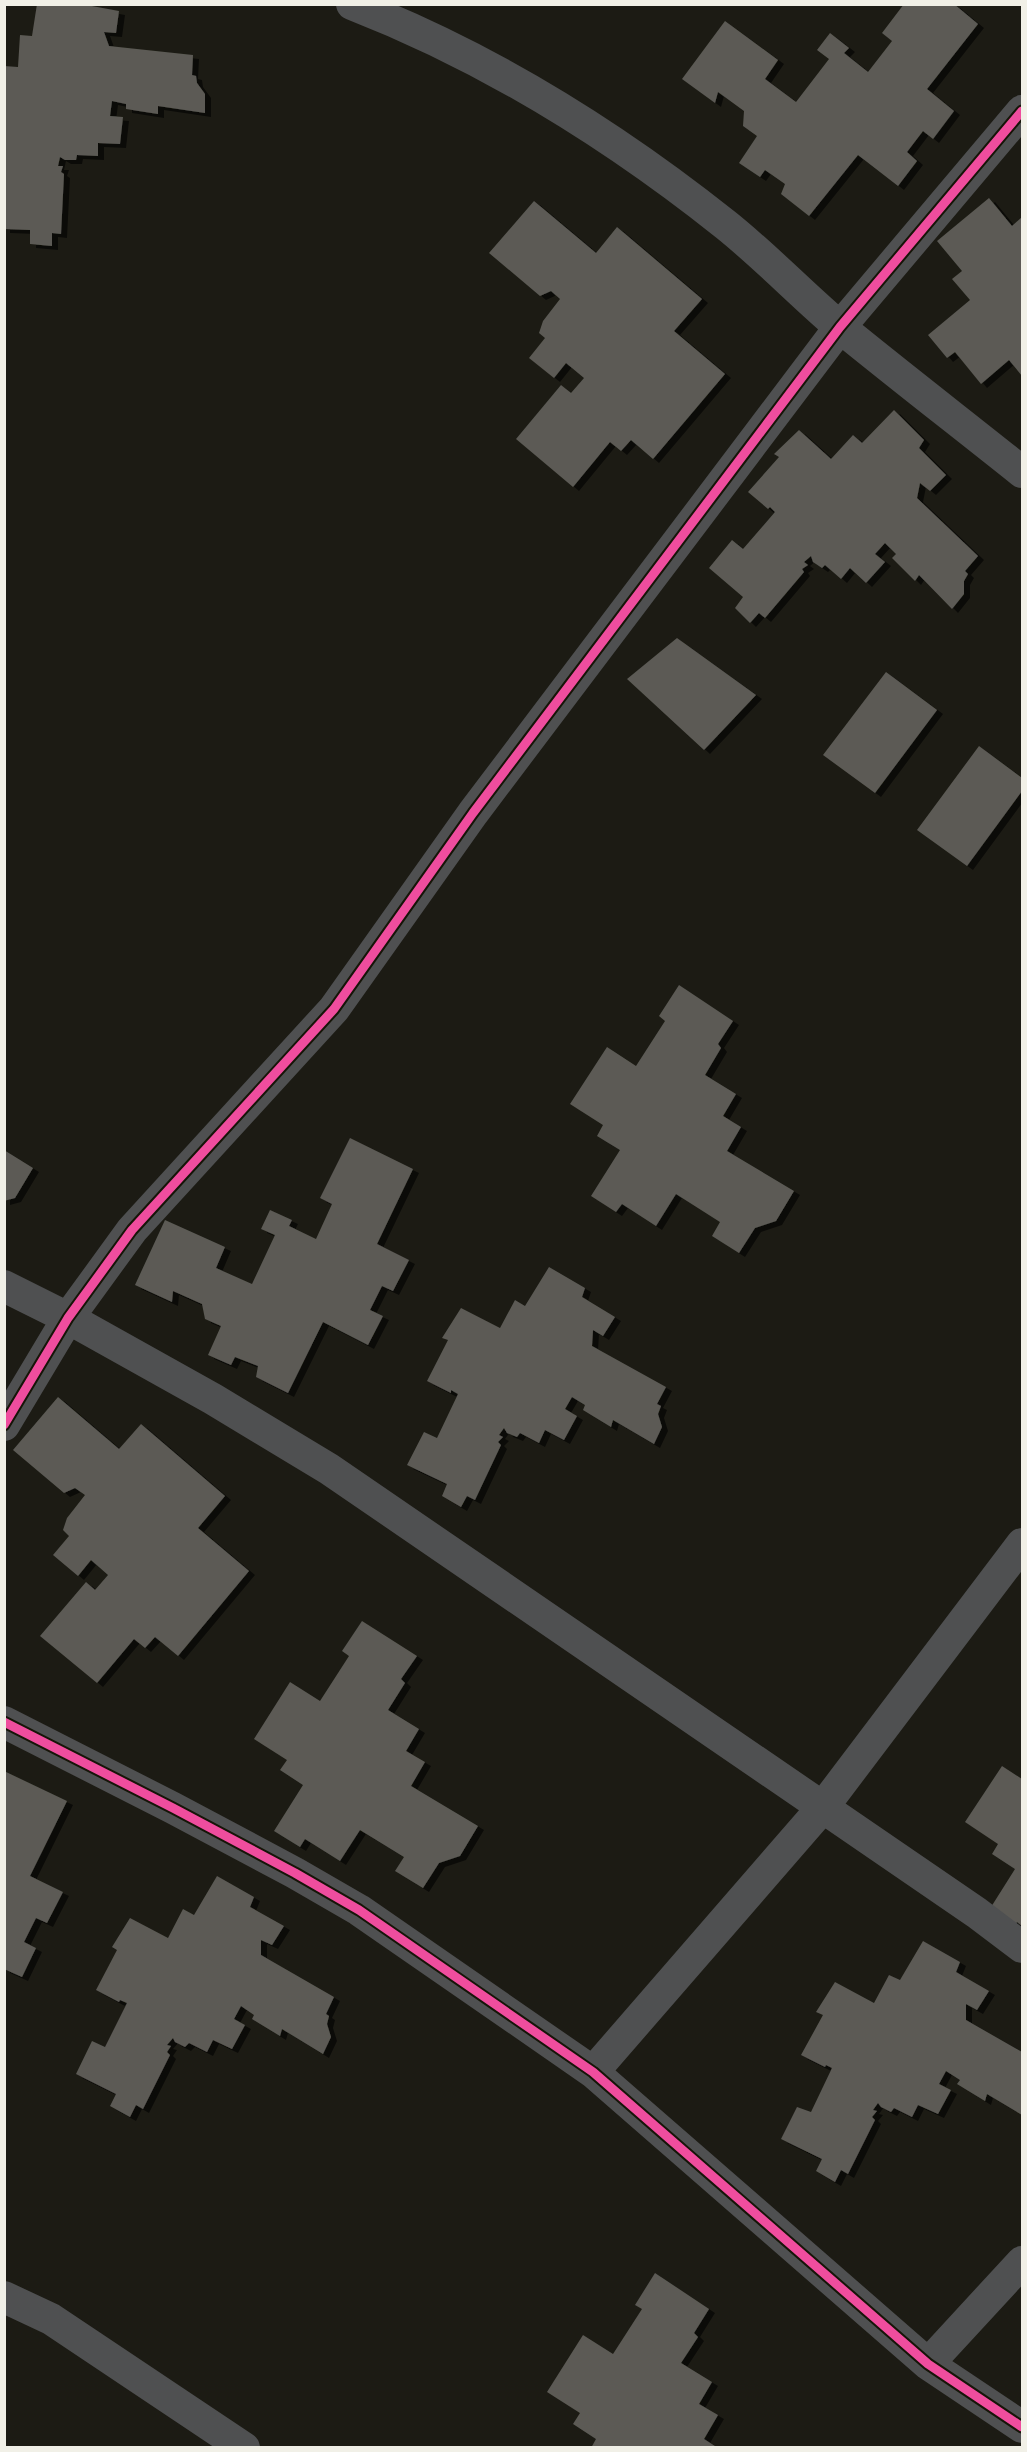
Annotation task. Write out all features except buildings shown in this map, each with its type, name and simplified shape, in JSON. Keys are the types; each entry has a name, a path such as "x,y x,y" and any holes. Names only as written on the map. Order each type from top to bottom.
{"street":[{"path":"352,4 389,11 519,83 647,164 728,227 840,327 1023,472"},
{"path":"4,1425 68,1318 132,1230 334,1009 473,813 840,327 1023,111"},
{"path":"4,1286 68,1318 213,1399 329,1469 977,1913 1023,1947"},
{"path":"593,2072 823,1807 1023,1544"},
{"path":"4,1722 173,1808 359,1910 593,2072 928,2364 1023,2427"},
{"path":"928,2364 1023,2262"},
{"path":"4,2297 51,2319 244,2448"}],"cycle path":[{"path":"4,1425 68,1318 132,1230 334,1009 473,813 840,327 1022,111"},
{"path":"4,1722 173,1808 359,1910 593,2072 928,2364 1022,2427"}]}
